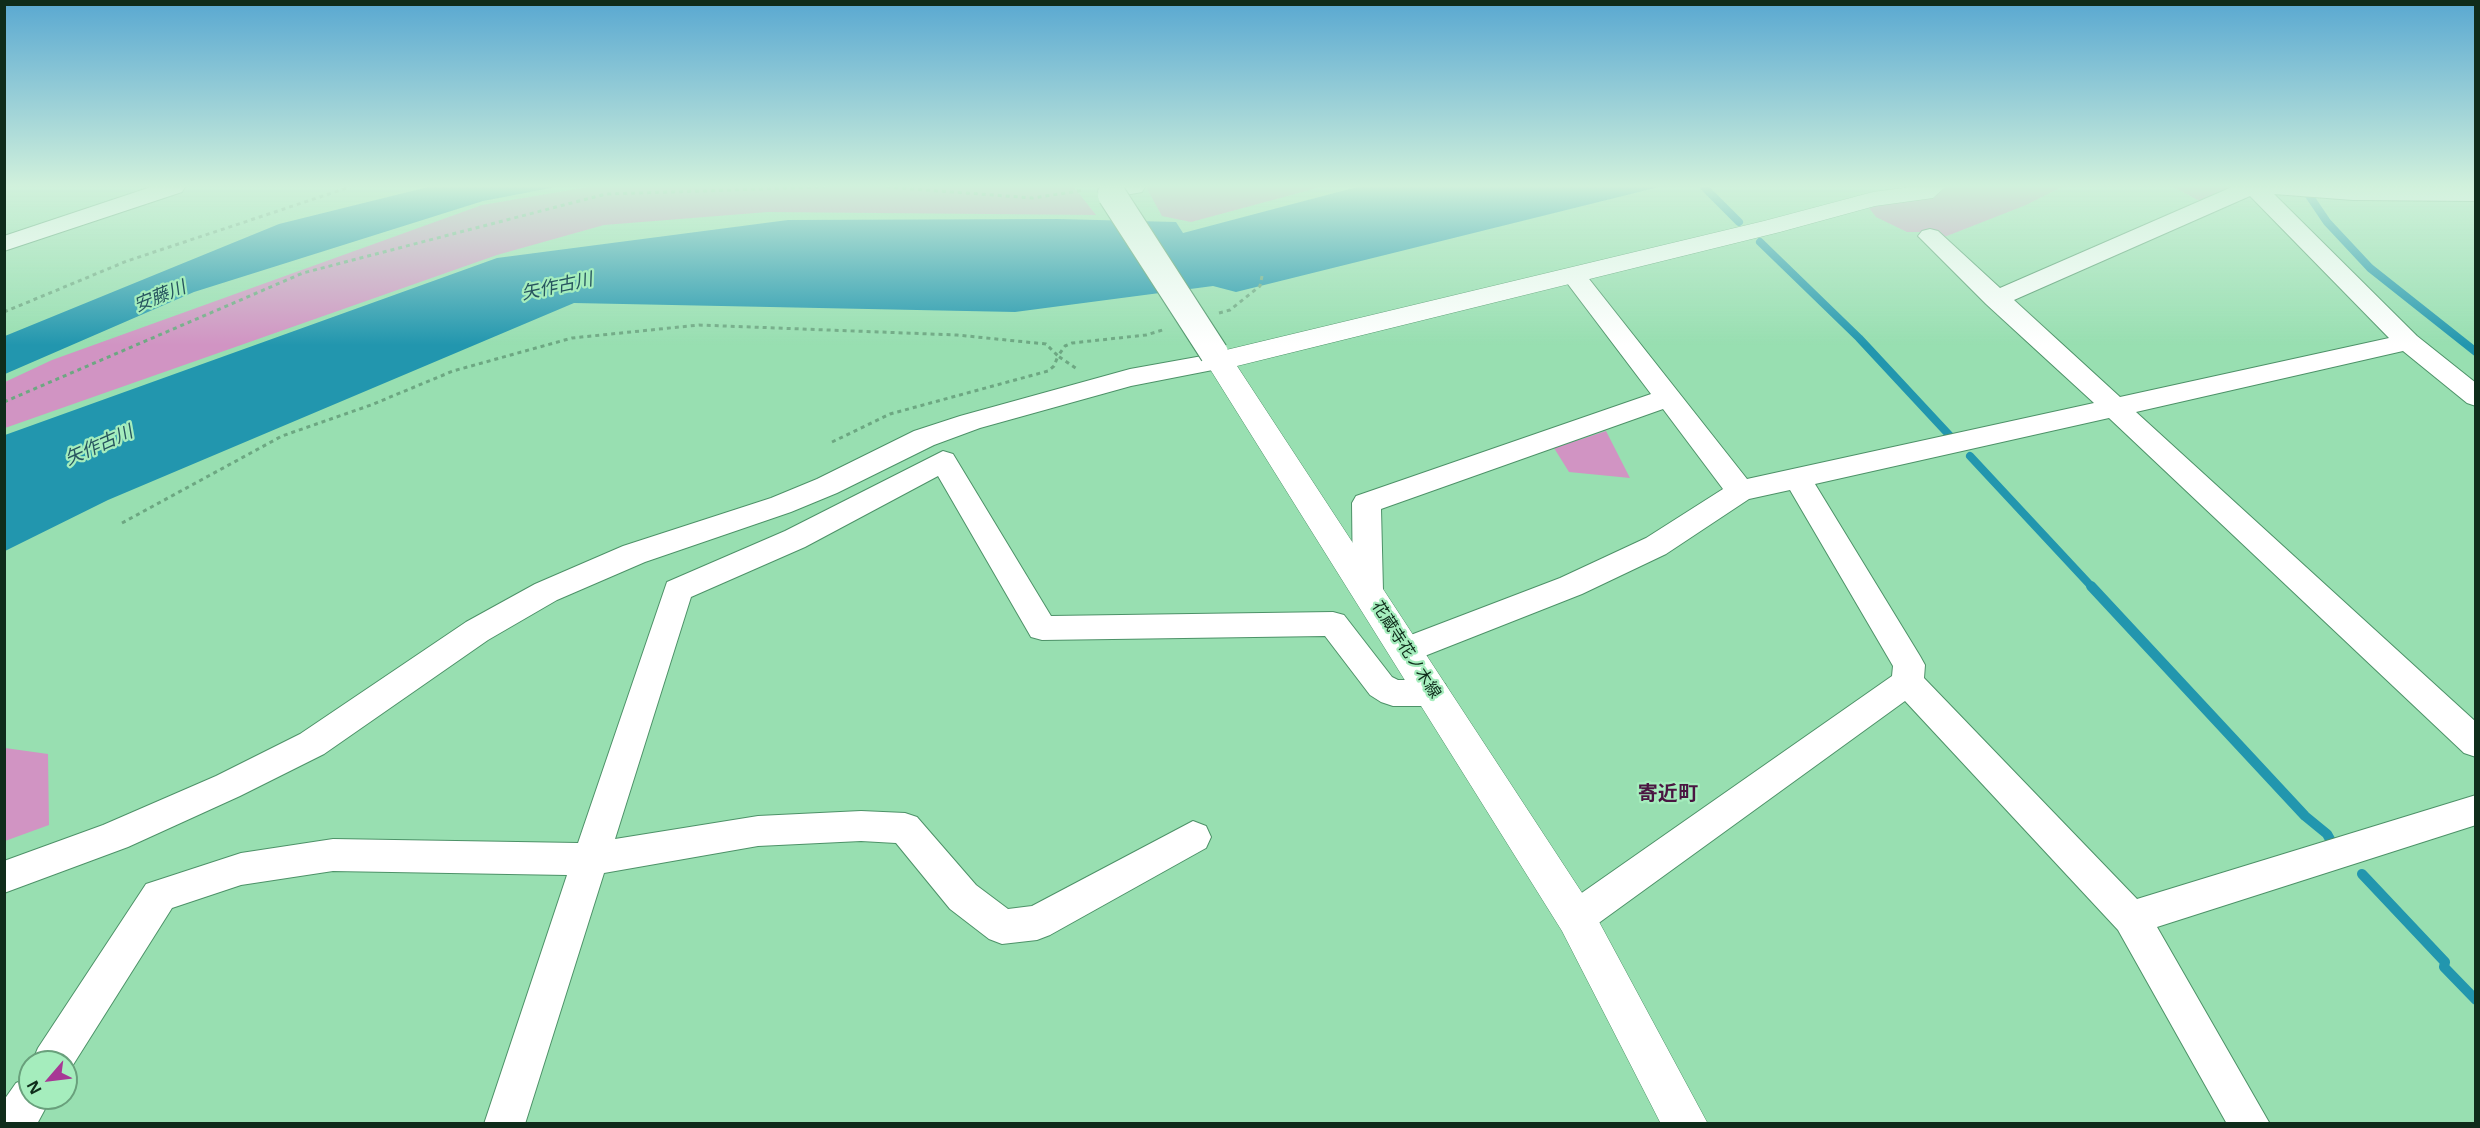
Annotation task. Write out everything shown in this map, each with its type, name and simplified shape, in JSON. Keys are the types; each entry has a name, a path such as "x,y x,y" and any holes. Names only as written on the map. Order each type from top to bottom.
{"main road":[{"name":"花蔵寺花ノ木線","path":"1142,240 1576,918 1686,1124"},
{"path":"1216,357 1573,275 1709,240"}],"street":[{"path":"1934,240 2475,743"},
{"path":"1995,299 2132,240"},
{"path":"2306,240 2408,342 2475,396"},
{"path":"1573,275 1740,491"},
{"path":"1406,650 1571,586 1646,551 1740,491 2408,342"},
{"path":"4,877 115,836 228,786 301,749 477,631 546,592 634,554 781,505 838,481 924,438 970,422 1216,357"},
{"path":"1368,591 1366,503 1668,398"},
{"path":"504,1124 678,590 795,539 943,461 1042,628 1333,624 1381,686 1393,693 1433,693"},
{"path":"1576,918 1907,682 1910,665 1798,479"},
{"path":"1907,682 2131,918 2250,1124"},
{"path":"2131,918 2475,810"},
{"path":"60,1050 159,896 241,869 333,855 591,859 758,831 861,826 905,828 963,897 1002,927 1037,923 1193,837"},
{"path":"13,1124 22,1110"}],"path":[{"path":"4,312 127,261 191,240"},
{"path":"4,402 303,273 431,240"},
{"path":"122,523 282,436 370,405 453,371 572,338 699,325 957,335 1046,344 1058,356 1065,346 1072,343 1160,332"}],"shaded area":[{"path":"386,240 552,240 497,255 5,428 5,382 52,360"},
{"path":"1922,240 1938,240 1929,243"},
{"path":"1606,431 1630,478 1569,472 1554,448"},
{"path":"5,748 48,754 49,825 5,841"}],"water":[{"name":"安藤川","path":"241,240 360,240 194,292 5,374 5,336"},
{"name":"矢作古川","path":"638,240 1447,240 1236,292 1213,286 1015,312 574,303 108,500 5,551 5,435 497,258"}],"waterway":[{"path":"2343,240 2370,268 2476,352"},
{"path":"1760,242 1859,338 1952,438"},
{"path":"1970,456 2092,587"},
{"path":"2091,586 2305,816 2327,834 2332,843"},
{"path":"2362,874 2445,962 2444,967 2476,1000"}],"district":[{"name":"寄近町","path":"1668,794"}]}
